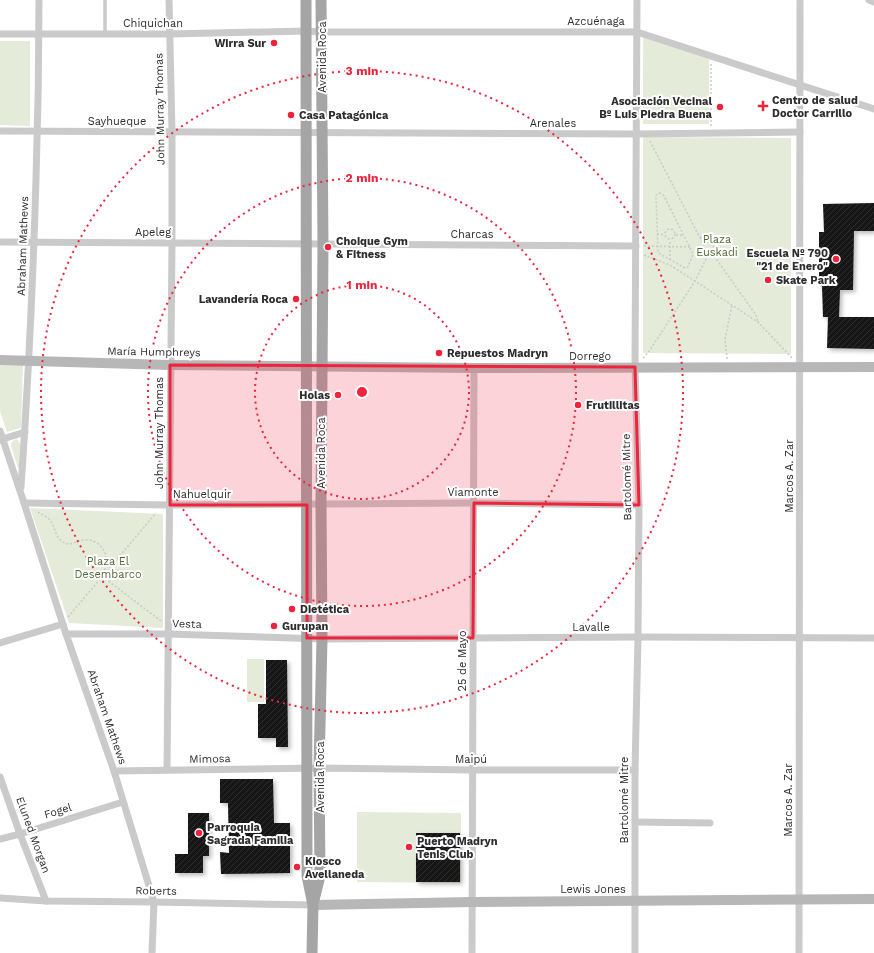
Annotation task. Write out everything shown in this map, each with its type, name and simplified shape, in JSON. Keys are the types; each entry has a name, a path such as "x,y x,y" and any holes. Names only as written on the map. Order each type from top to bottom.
{"main road":[{"name":"Avenida Roca","path":"306,0 307,769 308,876 313,905 312,953"},
{"name":"Avenida Roca","path":"313,905 320,876 322,639 321,504 324,244 321,0"},
{"name":"María Humphreys","path":"0,360 170,365 307,366"},
{"name":"Dorrego","path":"307,366 474,368 874,367"},
{"name":"Lewis Jones","path":"313,905 473,902 874,899"}],"street":[{"name":"Abraham Mathews","path":"20,492 29,361 34,242 38,131 39,0"},
{"name":"John Murray Thomas","path":"167,770 168,630 166,505 172,243 172,132 169,0"},
{"name":"Bartolomé Mitre","path":"635,953 635,770 638,637 638,505 635,368 637,0"},
{"name":"Marcos A. Zar","path":"799,953 800,0"},
{"path":"869,0 874,2"},
{"name":"Chiquichan","path":"0,34 170,34 306,30"},
{"name":"Azcuénaga","path":"306,30 322,32 637,32 874,109"},
{"name":"Sayhueque","path":"0,131 306,132"},
{"name":"Arenales","path":"306,132 637,134 800,132"},
{"name":"Apeleg","path":"0,242 307,244"},
{"name":"Charcas","path":"307,244 636,249"},
{"name":"25 de Mayo","path":"472,953 474,368"},
{"name":"Abraham Mathews","path":"0,431 1,439 24,503 66,634 114,771 154,902 152,953"},
{"path":"1,439 24,432"},
{"name":"Nahuelquir","path":"24,503 166,505 307,504"},
{"name":"Viamonte","path":"307,504 474,503 638,505"},
{"path":"0,643 63,624"},
{"name":"Vesta","path":"66,634 168,630 307,638"},
{"name":"Lavalle","path":"307,638 874,638"},
{"name":"Mimosa","path":"114,771 307,769"},
{"name":"Maipú","path":"307,769 635,770"},
{"name":"Eluned Morgan","path":"0,777 46,901"},
{"name":"Fogel","path":"0,839 123,802"},
{"path":"635,822 710,823"},
{"name":"Roberts","path":"0,898 46,901 313,905"}],"lane":[{"path":"105,0 105,34"}],"path":[{"path":"711,56 711,134"},
{"path":"646,134 708,255"},
{"path":"659,193 664,196 684,235 693,254 687,268 670,260 658,252 656,195 659,193"},
{"path":"665,235 666,231 669,229 674,231 675,235"},
{"path":"657,234 665,235 670,239"},
{"path":"670,239 675,235 684,235"},
{"path":"635,368 650,350 695,281 708,255 717,249 699,236"},
{"path":"670,239 670,260"},
{"path":"636,249 658,246 690,247"},
{"path":"636,249 670,265 758,322 800,367"},
{"path":"712,253 756,315 758,322"},
{"path":"728,367 725,339 732,305"},
{"path":"24,503 50,519 59,540 66,544 72,544 81,540 89,539 97,542 104,551 106,559 103,577"},
{"path":"63,624 166,505"},
{"path":"103,577 168,630"}],"highlighted area":[{"path":"170,365 635,367 639,505 474,503 473,638 307,638 307,505 170,505"}],"green space":[{"path":"643,37 709,59 709,124 643,124"},
{"path":"0,41 30,41 30,126 0,125"},
{"name":"Plaza Euskadi","path":"643,137 791,138 791,354 643,353"},
{"path":"23,364 21,428 7,432 0,411 0,365"},
{"path":"16,439 19,441 20,445 19,468 11,446 12,442"},
{"name":"Plaza El Desembarco","path":"30,508 163,514 163,628 69,623"},
{"path":"247,659 264,659 264,702 247,702"},
{"name":"Puerto Madryn Tenis Club","path":"357,812 461,813 461,883 357,882"}],"building":[{"name":"Escuela Nº 790 \"21 de Enero\"","path":"874,203 874,231 854,231 853,290 840,290 839,317 874,317 874,349 827,348 828,317 823,317 822,286 819,286 819,232 824,232 823,204"},
{"path":"266,660 287,660 288,747 276,747 276,738 258,738 258,704 266,704"},
{"path":"220,779 273,779 274,823 290,823 290,873 221,874 220,852 229,853 228,803 220,803"},
{"name":"Parroquia Sagrada Familia","path":"188,813 209,813 209,856 203,856 203,873 175,873 175,854 188,854"},
{"name":"Puerto Madryn Tenis Club","path":"416,833 460,833 460,882 416,882"}],"place":[{"name":"Wirra Sur","path":"274,43"},
{"name":"Centro de salud Doctor Carrillo","path":"763,106"},
{"name":"Asociación Vecinal Bº Luis Piedra Buena","path":"720,107"},
{"name":"Casa Patagónica","path":"291,115"},
{"name":"Choique Gym & Fitness","path":"328,247"},
{"name":"Escuela Nº 790 \"21 de Enero\"","path":"836,259"},
{"name":"Skate Park","path":"768,280"},
{"name":"Lavandería Roca","path":"296,299"},
{"name":"Repuestos Madryn","path":"439,353"},
{"name":"Holas","path":"338,395"},
{"name":"Frutillitas","path":"578,405"},
{"name":"Dietética","path":"292,609"},
{"name":"Gurupan","path":"274,626"},
{"name":"Parroquia Sagrada Familia","path":"199,833"},
{"name":"Puerto Madryn Tenis Club","path":"409,847"},
{"name":"Kiosco Avellaneda","path":"297,867"}]}
